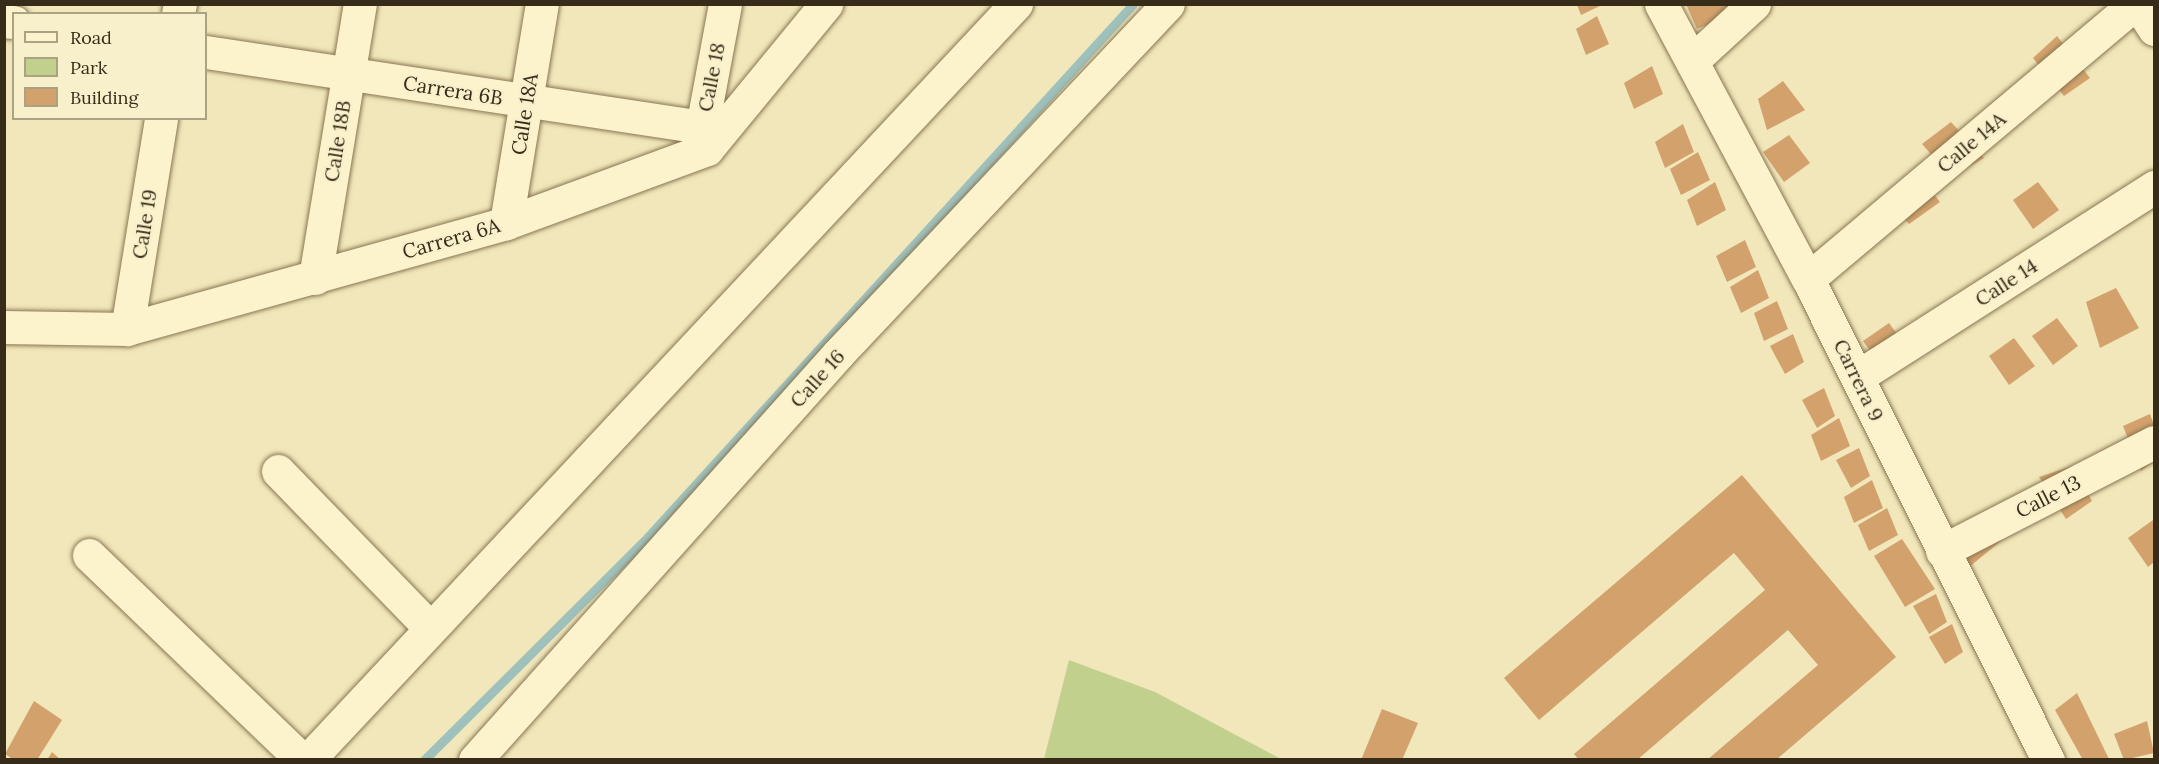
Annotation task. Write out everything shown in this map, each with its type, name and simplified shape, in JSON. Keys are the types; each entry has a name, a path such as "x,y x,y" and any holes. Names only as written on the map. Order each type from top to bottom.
{"street":[{"name":"Calle 18B","path":"315,278 360,4"},
{"name":"Calle 18A","path":"506,223 542,4"},
{"name":"Calle 18","path":"704,138 725,4"},
{"path":"704,138 826,4"},
{"path":"308,759 1016,4"},
{"name":"Calle 16","path":"475,759 838,354 1168,4"},
{"name":"Carrera 9","path":"1661,4 1693,60 1808,279 2048,759"},
{"path":"1693,60 1754,4"},
{"path":"2136,4 2154,29"},
{"name":"Calle 14A","path":"1808,279 2136,4"},
{"name":"Carrera 6B","path":"207,52 526,100 704,138"},
{"name":"Calle 19","path":"127,329 161,120"},
{"name":"Carrera 6A","path":"4,327 127,329 506,223 704,138"},
{"name":"Calle 14","path":"1857,377 2154,187"},
{"name":"Calle 13","path":"1942,551 2154,442"},
{"path":"278,471 430,628"},
{"path":"89,555 302,759"}],"green space":[{"path":"1069,660 1155,692 1281,759 1044,759"}],"building":[{"path":"1686,4 1736,4 1739,12 1697,29"},
{"path":"1577,5 1602,5 1581,15"},
{"path":"1597,16 1609,44 1586,55 1576,29"},
{"path":"2057,36 2090,78 2064,96 2033,58"},
{"path":"1652,66 1663,94 1634,109 1624,83"},
{"path":"1783,81 1805,110 1767,130 1758,99"},
{"path":"1951,122 1984,158 1951,177 1922,144"},
{"path":"1683,124 1694,152 1665,168 1655,142"},
{"path":"1789,135 1810,163 1784,182 1763,152"},
{"path":"1698,152 1710,180 1681,195 1670,169"},
{"path":"1914,170 1940,202 1909,224 1883,197"},
{"path":"1715,182 1726,210 1697,226 1687,200"},
{"path":"2038,182 2059,210 2033,229 2013,200"},
{"path":"1745,240 1756,267 1727,282 1716,256"},
{"path":"1758,270 1769,298 1741,313 1730,287"},
{"path":"2116,288 2139,328 2100,348 2086,302"},
{"path":"1777,301 1788,329 1764,341 1754,313"},
{"path":"2057,318 2078,346 2053,365 2032,336"},
{"path":"1889,323 1910,352 1884,370 1863,341"},
{"path":"1793,334 1804,362 1785,374 1770,346"},
{"path":"2014,338 2035,366 2009,385 1989,356"},
{"path":"1824,388 1835,416 1817,428 1802,400"},
{"path":"2150,414 2154,425 2154,461 2141,471 2123,426"},
{"path":"1839,418 1850,446 1821,461 1811,435"},
{"path":"1859,448 1870,476 1851,488 1836,460"},
{"path":"2072,466 2092,501 2066,519 2039,477"},
{"path":"1742,475 1896,657 1776,760 1707,760 1818,665 1788,630 1637,760 1579,760 1574,754 1765,590 1734,553 1539,720 1504,678"},
{"path":"1872,480 1883,508 1854,523 1844,497"},
{"path":"1887,508 1898,535 1869,551 1858,525"},
{"path":"1983,516 2002,540 1968,568 1947,539"},
{"path":"2153,520 2154,562 2148,567 2128,538"},
{"path":"1902,539 1935,589 1905,607 1874,556"},
{"path":"1936,594 1947,622 1929,634 1913,606"},
{"path":"1952,624 1963,652 1945,664 1929,637"},
{"path":"2077,693 2109,759 2083,760 2055,710"},
{"path":"34,701 62,720 37,760 14,760 5,754"},
{"path":"1382,709 1418,723 1402,760 1361,760"},
{"path":"2147,721 2154,753 2124,760 2114,734"},
{"path":"52,752 61,760 47,760"}],"waterway":[{"path":"424,760 644,541 1133,4"}]}
